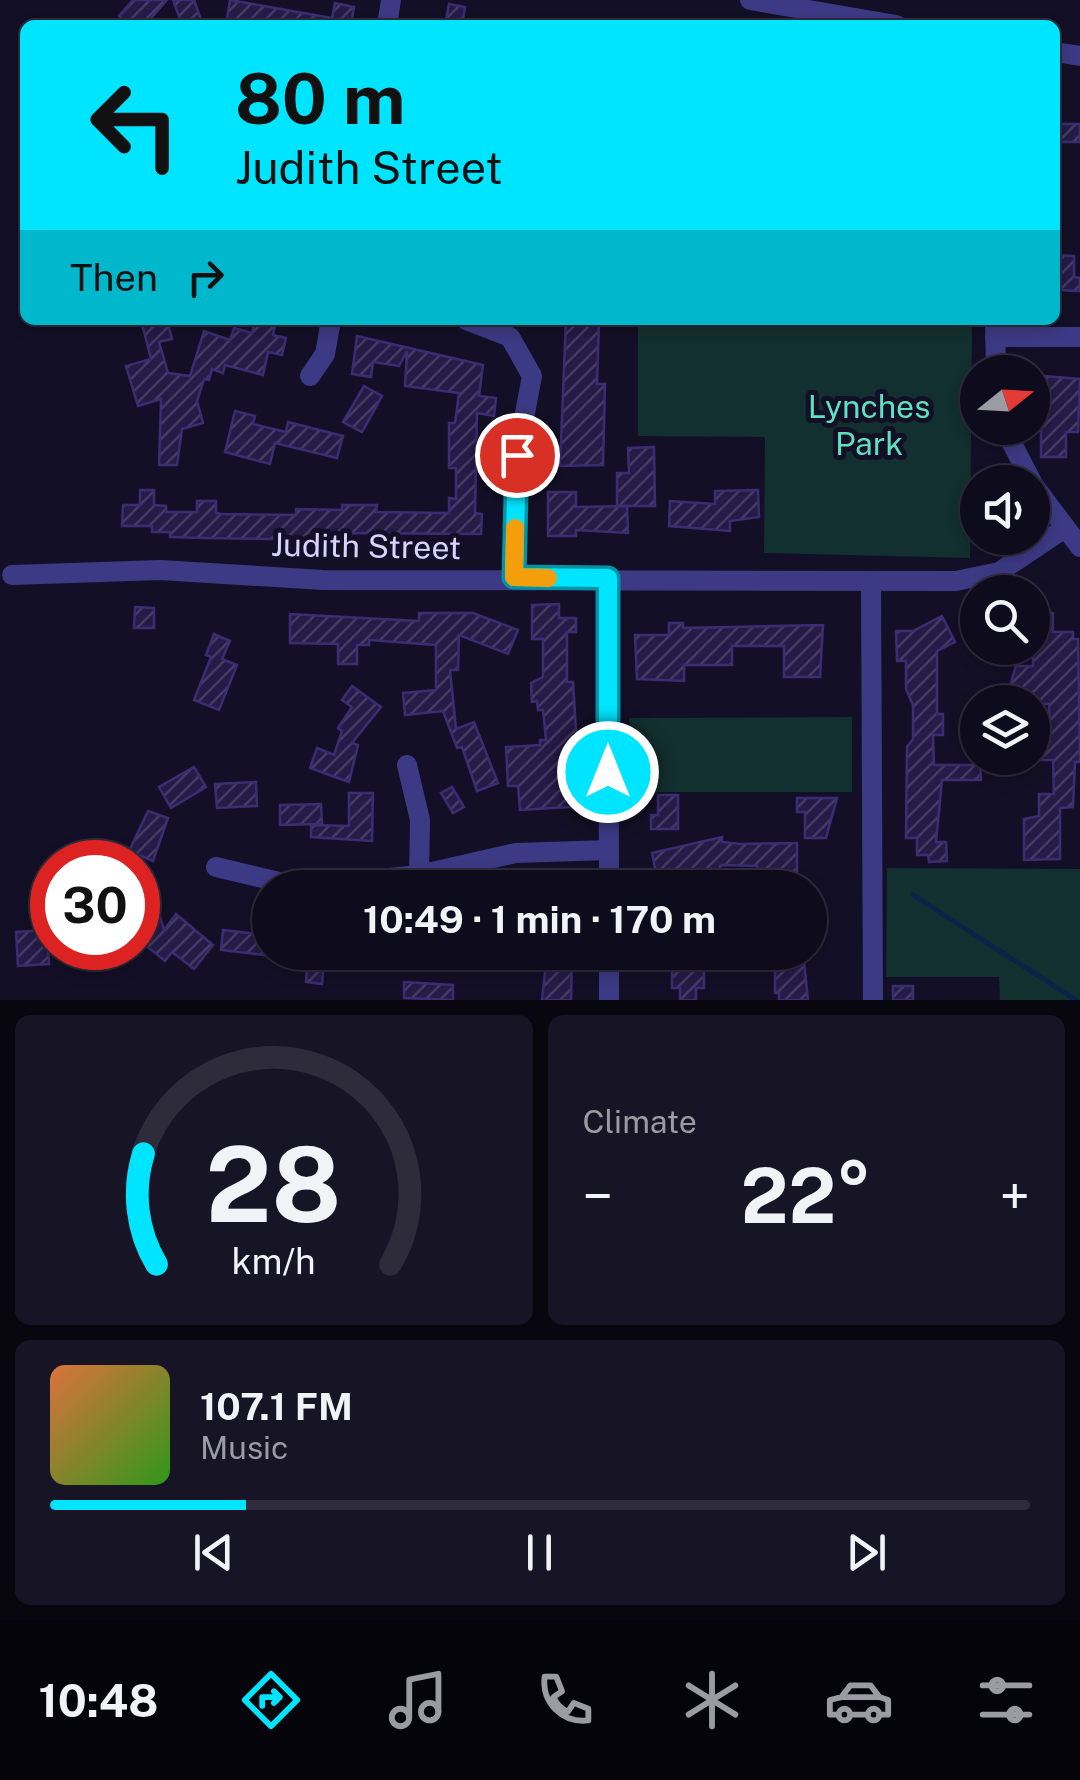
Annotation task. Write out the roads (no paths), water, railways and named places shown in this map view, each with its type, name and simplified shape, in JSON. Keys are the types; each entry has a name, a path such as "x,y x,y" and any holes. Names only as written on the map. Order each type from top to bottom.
{"street":[{"path":"764,1 868,20"},
{"path":"310,376 325,354 330,325"},
{"path":"479,325 510,337 532,376 517,455 514,577"},
{"path":"996,355 995,328 1080,338"},
{"path":"1050,508 1080,546"},
{"name":"Judith Street","path":"12,575 160,570 323,580 514,577 956,581 1000,572 1065,528"},
{"path":"608,578 609,870"},
{"path":"872,582 873,1000"},
{"path":"406,764 420,820 420,870"},
{"path":"438,870 516,853 608,850"},
{"path":"216,867 252,876"},
{"path":"609,970 609,1000"}],"waterway":[{"path":"913,895 1076,1000"}],"park label":[{"name":"Lynches Park","path":"869,424"}]}
